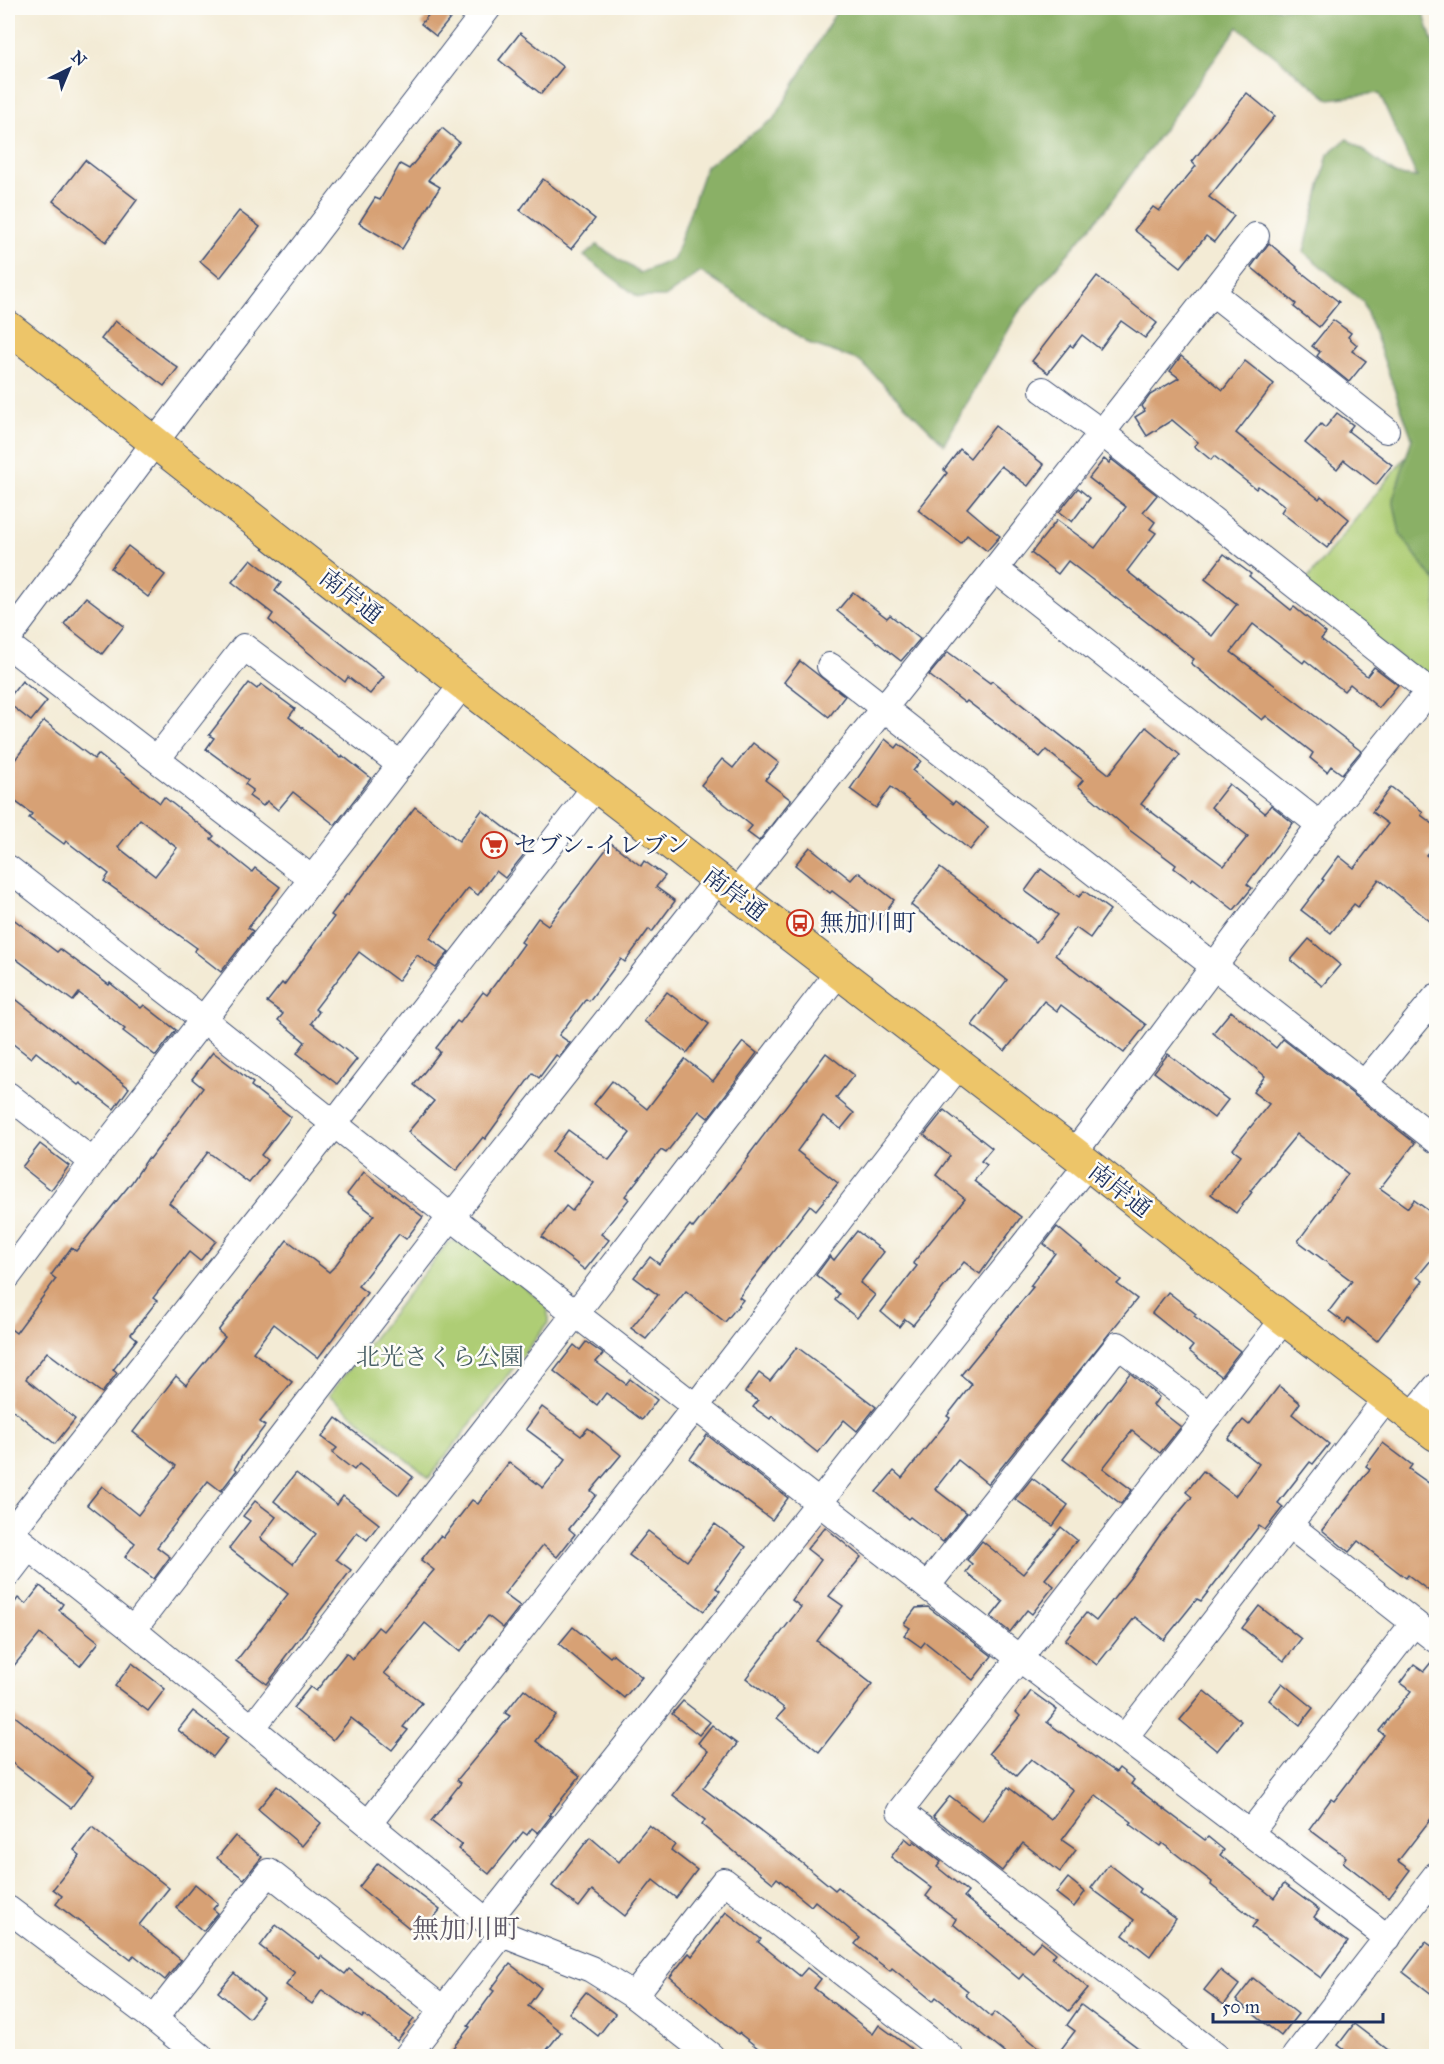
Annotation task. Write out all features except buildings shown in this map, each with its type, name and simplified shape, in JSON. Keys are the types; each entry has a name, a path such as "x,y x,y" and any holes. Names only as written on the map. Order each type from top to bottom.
{"main road":[{"name":"南岸通","path":"8,327 463,684 1437,1435"}],"street":[{"path":"8,638 155,442 488,8"},
{"path":"133,1630 451,1217 727,887 883,708 1256,236"},
{"path":"1212,293 1386,430"},
{"path":"407,2056 444,2010 495,1927 1081,1159 1213,966 1320,825 1429,691 1101,432 1043,390"},
{"path":"995,569 1320,825"},
{"path":"8,645 312,879"},
{"path":"157,759 244,647 401,765"},
{"path":"830,666 1437,1140"},
{"path":"8,1276 93,1162 463,684"},
{"path":"8,1574 15,1537 596,786"},
{"path":"8,868 204,1020 451,1217 1019,1658 1388,1938"},
{"path":"252,1728 838,973"},
{"path":"1364,1084 1434,1005"},
{"path":"369,1823 696,1406 958,1066"},
{"path":"8,1095 93,1162"},
{"path":"1216,2056 900,1811 1284,1319"},
{"path":"927,1586 1118,1345 1209,1415"},
{"path":"1412,1416 1437,1387"},
{"path":"1125,1737 1388,1398"},
{"path":"1289,1526 1437,1640"},
{"path":"15,1537 133,1630 495,1927 591,1969 634,1996 711,2056"},
{"path":"1250,1833 1414,1623"},
{"path":"154,2019 269,1872 444,2010"},
{"path":"1296,2056 1437,1875"},
{"path":"634,1996 724,1881 950,2056"},
{"path":"8,1909 200,2056"}],"green space":[{"path":"830,8 1422,8 1436,53 1436,581 1400,534 1393,499 1412,438 1363,302 1304,252 1328,154 1347,139 1397,175 1417,177 1379,93 1329,99 1238,27 1108,206 1018,313 944,444 860,361 811,344 701,272 665,297 638,297 584,256 597,245 640,273 674,259 706,166 775,118 836,12"},
{"path":"1413,448 1436,494 1436,682 1300,588"},
{"name":"北光さくら公園","path":"465,1240 548,1306 548,1323 429,1478 329,1395 448,1242"}],"place":[{"name":"セブン-イレブン","path":"494,845"},
{"name":"無加川町","path":"800,923"}],"district":[{"name":"無加川町","path":"466,1929"}]}
